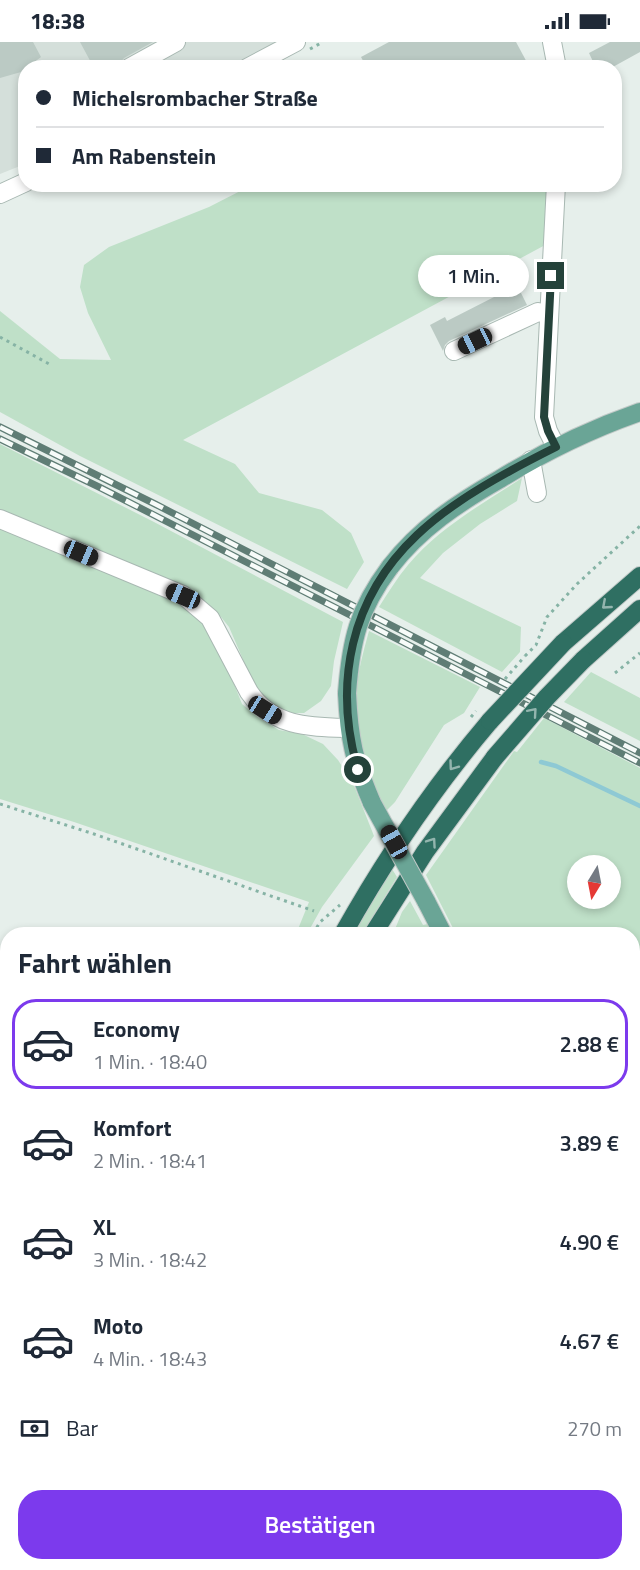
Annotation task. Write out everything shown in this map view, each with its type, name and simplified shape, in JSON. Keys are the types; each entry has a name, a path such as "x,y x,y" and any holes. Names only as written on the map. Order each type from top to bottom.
{"highway":[{"path":"347,927 409,827 463,753 563,643 640,576"},
{"path":"377,927 425,852 478,777 547,697 583,660 640,609"},
{"path":"388,927 389,909"}],"main road":[{"path":"440,927 372,803 358,770 348,728 347,693 350,656 354,635 366,603 390,567 418,534 439,517 531,460 556,447 640,412"}],"street":[{"path":"143,60 176,42"},
{"path":"262,60 294,42"},
{"path":"552,42 555,60"},
{"path":"0,194 18,186"},
{"path":"556,192 544,417 556,447"},
{"path":"454,351 538,312 548,314"},
{"path":"531,460 537,493"},
{"path":"0,519 183,596 210,618 249,692 265,710 294,725 348,728"}],"path":[{"path":"0,338 51,365"},
{"path":"525,656 536,645 547,617 577,584 640,525"},
{"path":"615,673 640,653"},
{"path":"0,804 94,834 314,911"}],"shaded area":[{"path":"0,42 277,42 242,60 18,60 18,167 0,174"}],"green space":[{"path":"238,192 550,192 547,244 183,440 235,464 259,493 322,510 351,533 364,562 347,589 80,456 0,412 0,311 60,359 111,360 88,313 80,287 84,265 109,247 209,207"},
{"path":"0,444 343,622 331,686 321,701 304,713 293,713 278,709 260,699 229,627 193,591 0,510"},
{"path":"522,478 517,501 480,524 443,553 420,578 521,627 520,652 502,672 379,607 404,570 433,539"},
{"path":"0,529 156,591 199,616 225,661 242,704 279,730 302,734 323,744 338,760 353,783 374,836 322,907 311,927 299,927 309,902 0,799"},
{"path":"369,631 480,687 464,713 444,725 395,802 386,811 364,757 356,723 356,688"},
{"path":"591,672 640,698 640,741 564,702"},
{"path":"544,718 640,768 640,927 452,927 426,875 514,751 517,752"},
{"path":"392,869 397,877 366,927 356,927"},
{"path":"410,901 423,925 428,924 430,927 396,927"}],"building":[{"path":"0,42 33,42 41,57 37,60 18,60 18,73 0,78"},
{"path":"80,42 153,42 122,60 90,60"},
{"path":"389,42 516,42 526,60 363,60 361,57"},
{"path":"610,42 640,42 640,52 622,62 622,60 592,60 589,53"},
{"path":"518,287 527,305 449,341 443,351 430,325 445,317 447,321"}],"waterway":[{"path":"541,762 556,766 640,806"}],"railway":[{"path":"0,427 640,753"},
{"path":"0,439 99,487 640,763"}],"route":[{"path":"358,770 348,728 347,693 350,656 354,635 366,603 376,585 403,550 439,517 556,447 544,417 551,276"}]}
